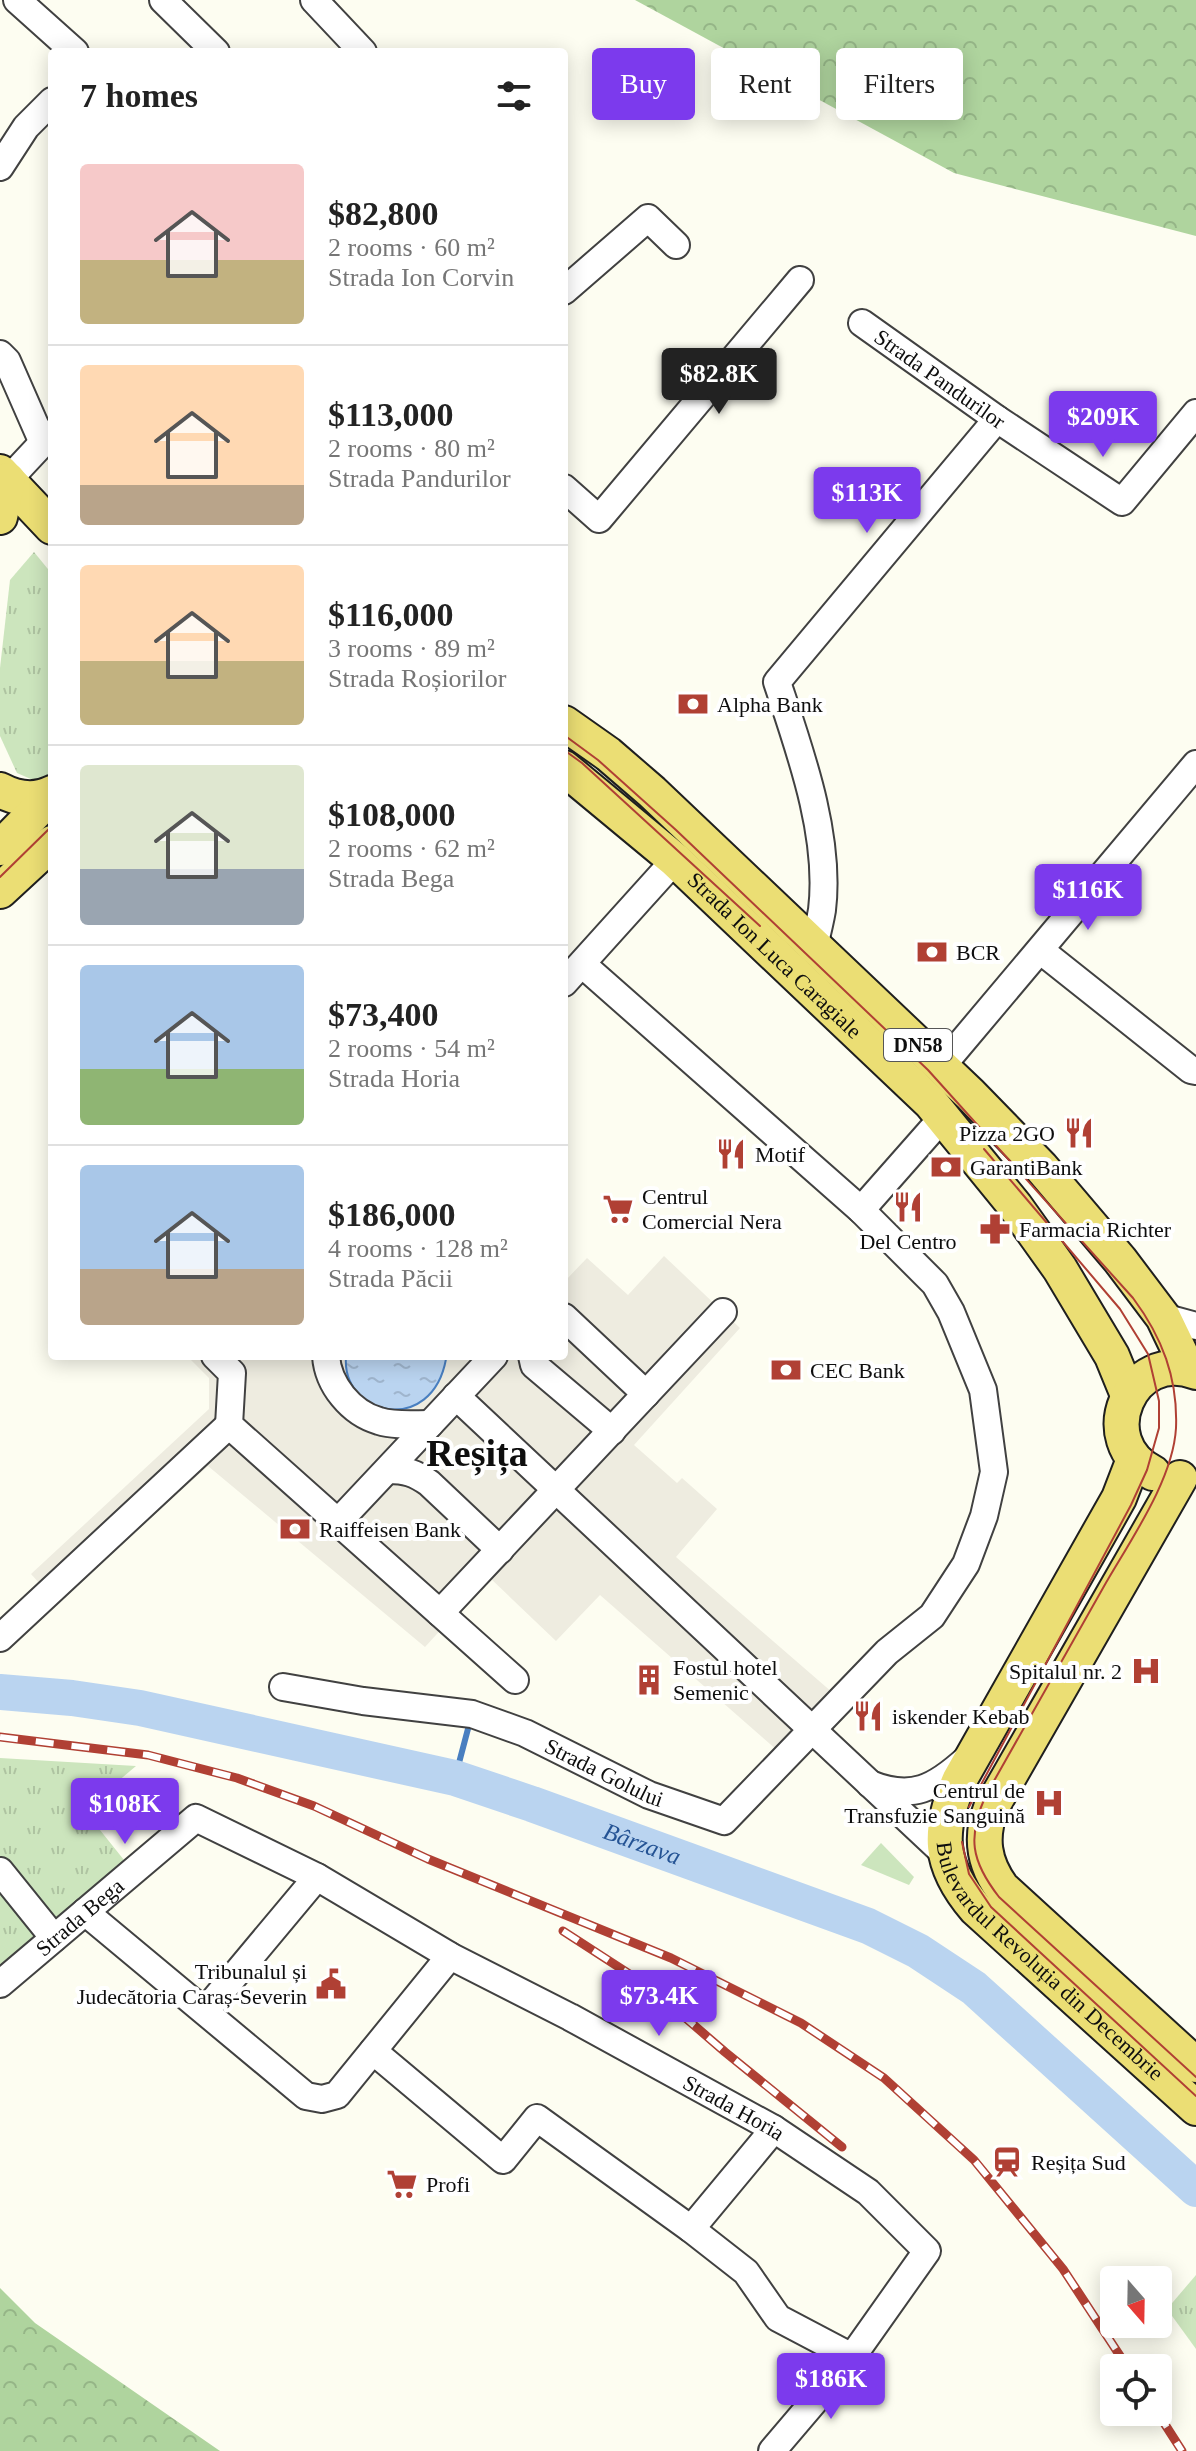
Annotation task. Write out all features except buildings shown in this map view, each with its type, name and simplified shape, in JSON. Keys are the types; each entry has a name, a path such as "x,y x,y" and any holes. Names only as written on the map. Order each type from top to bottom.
{"main road":[{"path":"0,517 4,476"},
{"path":"4,476 48,523"},
{"name":"DN58","path":"568,719 608,754"},
{"name":"Strada Ion Luca Caragiale","path":"568,726 608,754 652,792 941,1067 1041,1167 1120,1260 1163,1317 1192,1371"},
{"name":"Strada Ion Luca Caragiale","path":"568,771 675,860 915,1086 943,1117 1015,1206 1060,1269 1106,1343 1128,1395"},
{"path":"0,790 26,799 48,795"},
{"path":"0,848 48,798"},
{"path":"0,891 48,847"},
{"name":"DN58","path":"1128,1395 1139,1381 1154,1372 1170,1368 1192,1371"},
{"path":"1128,1395 1122,1410 1121,1428 1125,1444 1134,1459 1154,1474 1191,1485"},
{"name":"Bulevardul Revoluția din Decembrie","path":"1134,1459 1119,1498 960,1779 946,1816 945,1854 954,1881 976,1909 1196,2108"},
{"name":"Bulevardul Revoluția din Decembrie","path":"1191,1485 1158,1514 991,1808 983,1842 990,1868 1002,1888 1196,2065"}],"street":[{"path":"163,0 212,48"},
{"path":"314,0 359,48"},
{"path":"26,3 71,48"},
{"path":"0,167 26,127 48,105"},
{"path":"569,278 648,218 676,245"},
{"path":"568,492 599,519 800,280"},
{"name":"Strada Pandurilor","path":"862,323 997,419 1122,502 1196,413"},
{"path":"0,354 7,361 47,438 4,476"},
{"path":"814,946 822,909 821,852 812,801 777,682 997,419"},
{"path":"941,1067 1196,764"},
{"path":"675,860 573,974 861,1210 935,1284 951,1312 983,1390 994,1472 984,1516 966,1564 932,1616 887,1652 813,1729"},
{"path":"1040,950 1155,1043 1196,1071"},
{"path":"861,1210 943,1117"},
{"path":"440,1613 723,1312"},
{"path":"1163,1317 1196,1326"},
{"path":"568,1321 646,1394"},
{"path":"327,1360 334,1384 353,1408 378,1421 430,1424"},
{"path":"463,1360 461,1391 556,1490 945,1854"},
{"path":"337,1523 490,1360"},
{"path":"533,1360 534,1365 612,1431"},
{"path":"0,1638 229,1425 231,1362"},
{"path":"229,1425 515,1680"},
{"path":"388,1470 404,1470 429,1483 500,1550"},
{"name":"Strada Golului","path":"283,1687 363,1701 472,1714 525,1733 649,1795 724,1821 813,1729"},
{"path":"866,1783 900,1793 925,1788 950,1775 979,1749"},
{"name":"Strada Horia","path":"196,1818 317,1877 450,1956 570,2017 774,2129 868,2192 927,2251 852,2357"},
{"name":"Strada Bega","path":"0,1984 196,1818"},
{"path":"0,1871 54,1938"},
{"path":"205,2011 317,1877"},
{"path":"85,1912 306,2096 322,2099 337,2095 450,1956"},
{"path":"373,2051 503,2160 537,2118 746,2272 778,2318 852,2357 772,2451"},
{"path":"691,2229 774,2129"}],"green space":[{"path":"635,0 1196,0 1196,236 954,173 856,120 963,120 963,48 836,48 836,109 820,100 820,48 724,48"},
{"path":"34,552 48,569 48,779 33,780 17,773 0,736 0,668 10,580"},
{"path":"0,1758 136,1766 84,1810 128,1865 0,1975"},
{"path":"881,1843 914,1877 909,1885 861,1865"},
{"path":"1196,2275 1196,2349 1172,2316 1172,2303"},
{"path":"0,2288 35,2323 220,2451 0,2451"}],"shaded area":[{"path":"664,1256 740,1328 634,1445 677,1483 682,1478 717,1509 676,1557 833,1693 778,1751 600,1595 556,1641 489,1577 425,1647 208,1466 57,1603 31,1574 209,1409 209,1378 191,1360 568,1360 568,1278 587,1258 628,1295"}],"water":[{"path":"346,1360 446,1360 437,1383 424,1400 407,1408 389,1409 372,1404 358,1393 348,1377"}],"waterway":[{"name":"Bârzava","path":"0,1692 140,1708 455,1778 868,1926 918,1951 974,1988 1196,2189"},
{"path":"455,1778 469,1725"}],"tram line":[{"path":"568,738 598,760 676,830 928,1070 1133,1298 1160,1343 1171,1375 1176,1410 1173,1448 1167,1469 1148,1511 986,1795 974,1836 982,1872 999,1897 1196,2077"},
{"path":"568,753 760,926"},
{"path":"0,877 48,830"},
{"path":"969,1807 1131,1505 1147,1470 1159,1428 1159,1401 1148,1354 1120,1309 984,1149"},
{"path":"962,1842 969,1874 991,1907 1196,2096"}],"railway":[{"path":"0,1737 148,1755 237,1778 314,1806 428,1859 671,1958 801,2023 884,2078 974,2160 1063,2269 1119,2354"},
{"path":"563,1931 651,1988 842,2147"},
{"path":"1166,2426 1182,2451"}],"place":[{"name":"Alpha Bank","path":"693,704"},
{"name":"BCR","path":"932,952"},
{"name":"Pizza 2GO","path":"1079,1133"},
{"name":"Motif","path":"731,1154"},
{"name":"GarantiBank","path":"946,1167"},
{"name":"Del Centro","path":"908,1207"},
{"name":"Centrul Comercial Nera","path":"618,1209"},
{"name":"Farmacia Richter","path":"995,1229"},
{"name":"CEC Bank","path":"786,1370"},
{"name":"Raiffeisen Bank","path":"295,1529"},
{"name":"Spitalul nr. 2","path":"1146,1671"},
{"name":"Fostul hotel Semenic","path":"649,1680"},
{"name":"iskender Kebab","path":"868,1716"},
{"name":"Centrul de Transfuzie Sanguină","path":"1049,1803"},
{"name":"Tribunalul și Judecătoria Caraș-Severin","path":"331,1984"},
{"name":"Reșița Sud","path":"1007,2162"},
{"name":"Profi","path":"402,2184"}],"district":[{"name":"Reșița","path":"477,1453"}]}
